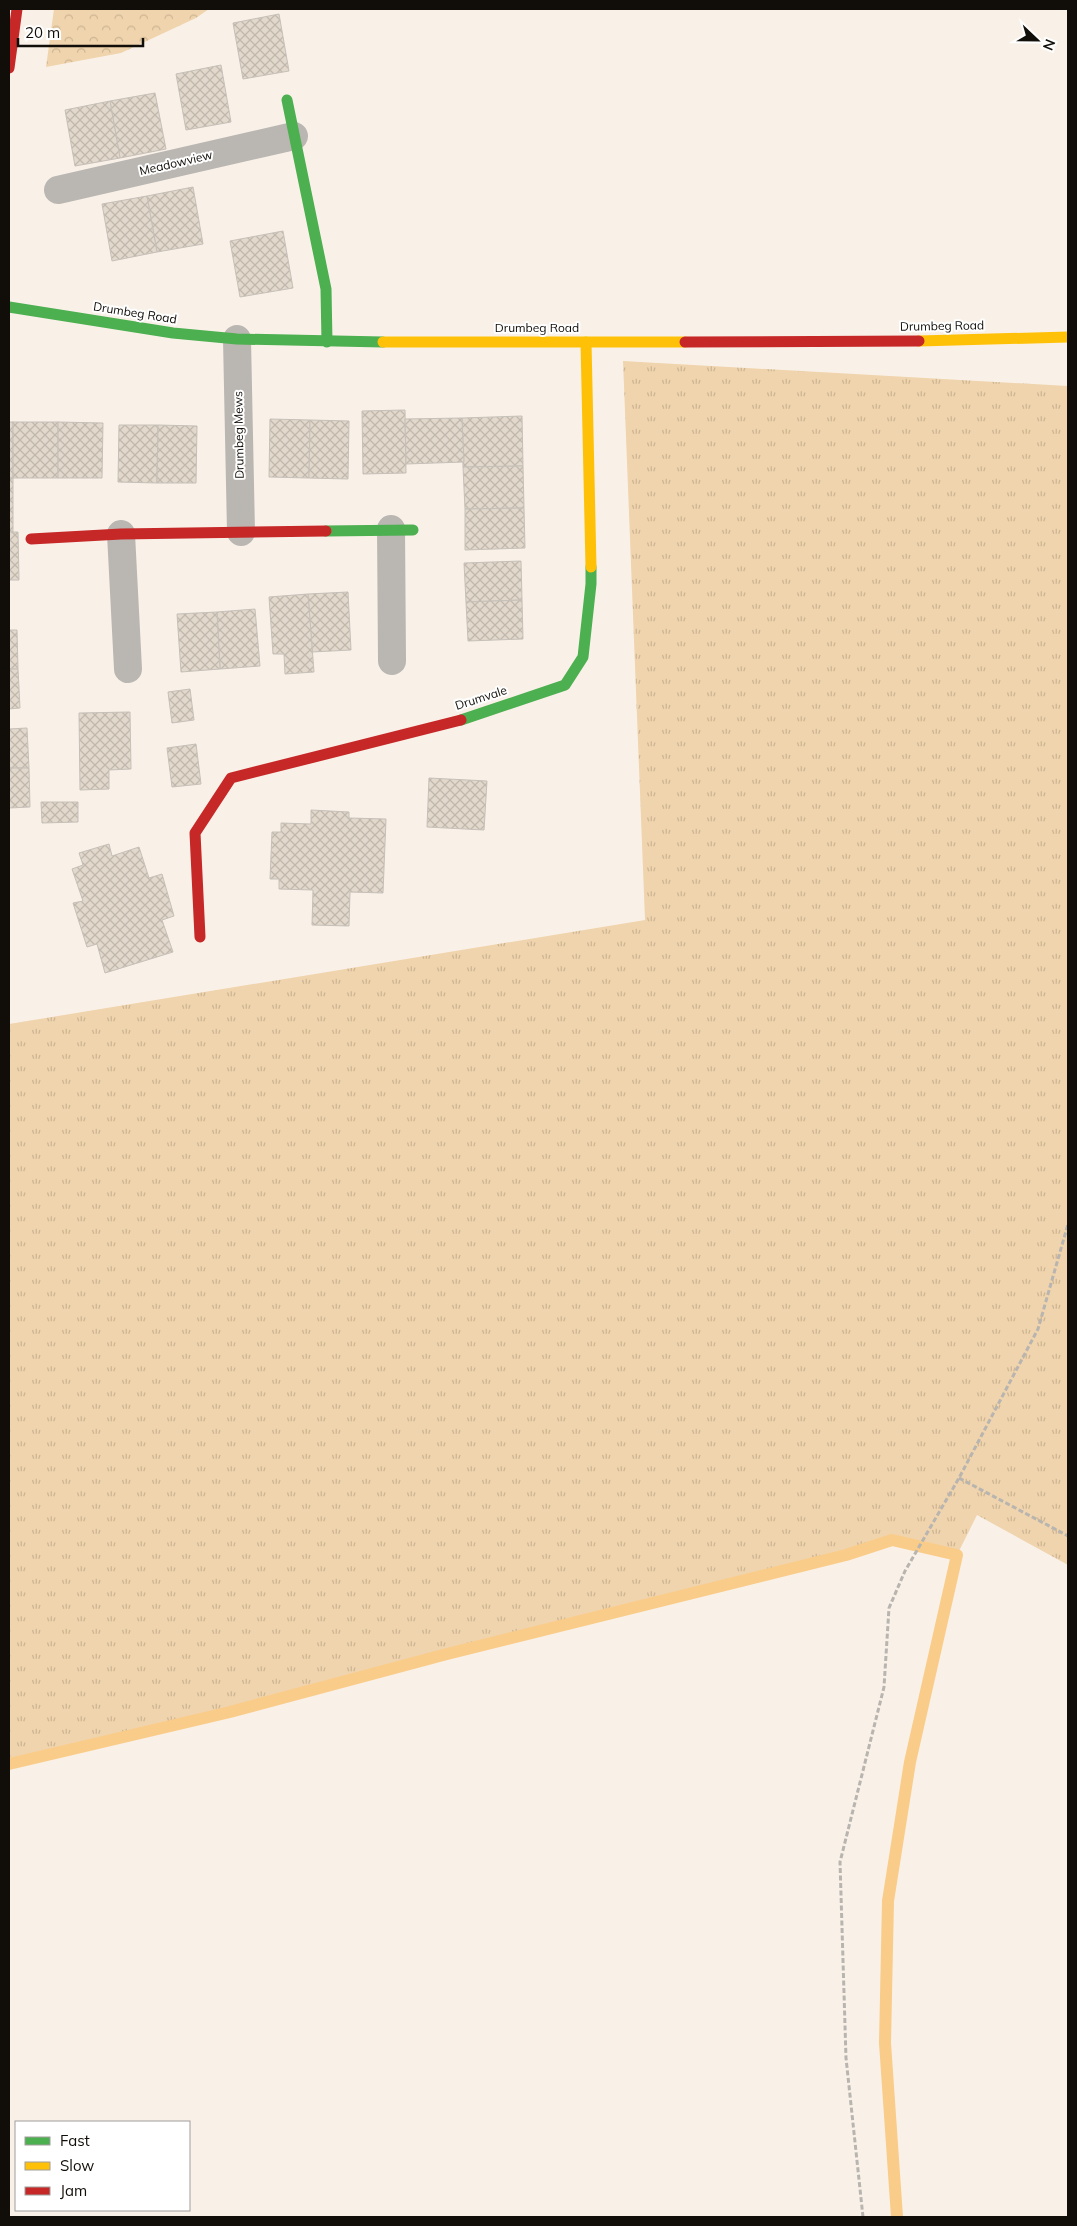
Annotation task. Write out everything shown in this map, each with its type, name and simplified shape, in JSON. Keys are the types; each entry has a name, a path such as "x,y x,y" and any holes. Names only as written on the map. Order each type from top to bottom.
{"street":[{"path":"9,68 17,9"},
{"path":"287,100 326,289 327,342"},
{"name":"Meadowview","path":"58,190 294,136"},
{"name":"Drumbeg Road","path":"9,307 173,334 237,339 327,342 883,342 1068,337"},
{"name":"Drumbeg Mews","path":"237,339 241,532"},
{"name":"Drumvale","path":"200,937 195,833 231,778 467,718 565,684 583,657 591,584 586,342"},
{"path":"31,539 121,534 402,529 392,661"},
{"path":"121,534 128,669"}],"path":[{"path":"864,2217 846,2058 840,1862 884,1687 889,1608 905,1572 959,1478 1038,1329 1068,1224"},
{"path":"959,1478 1068,1536"}],"green space":[{"path":"54,9 209,9 196,18 121,53 46,67"},
{"path":"623,361 1068,386 1068,1565 977,1515 957,1555 892,1540 846,1555 447,1654 230,1712 9,1764 9,1024 645,920"}],"building":[{"path":"279,14 289,71 243,79 233,23"},
{"path":"221,65 231,122 186,130 176,74"},
{"path":"155,93 166,149 120,158 110,101"},
{"path":"110,101 120,158 75,166 65,110"},
{"path":"193,187 203,244 157,252 147,196"},
{"path":"147,196 157,252 112,261 102,204"},
{"path":"283,231 293,288 240,297 230,241"},
{"path":"405,410 406,473 363,474 362,411"},
{"path":"522,416 523,466 463,467 462,418"},
{"path":"462,418 464,462 406,464 405,419"},
{"path":"270,419 310,420 309,478 269,477"},
{"path":"310,420 349,421 348,479 309,478"},
{"path":"9,422 13,422 13,478 9,478"},
{"path":"13,422 58,422 58,478 13,478"},
{"path":"58,422 103,423 102,478 58,478"},
{"path":"119,425 158,425 157,483 118,482"},
{"path":"158,425 197,426 196,483 157,483"},
{"path":"523,466 524,508 465,509 463,467"},
{"path":"9,478 13,478 13,532 9,532"},
{"path":"524,508 525,548 465,550 465,509"},
{"path":"9,532 18,532 19,580 9,580"},
{"path":"521,561 522,600 466,602 464,563"},
{"path":"348,592 351,650 312,652 308,594"},
{"path":"308,594 314,672 285,674 284,654 273,654 269,597"},
{"path":"522,600 523,639 468,641 466,602"},
{"path":"255,609 260,666 220,669 217,612"},
{"path":"217,612 220,669 181,672 177,614"},
{"path":"9,630 17,630 18,669 9,669"},
{"path":"9,669 18,669 20,708 9,709"},
{"path":"190,689 194,720 172,723 168,692"},
{"path":"130,712 131,769 109,770 109,789 80,790 79,713"},
{"path":"27,728 29,768 9,768 9,729"},
{"path":"196,744 201,784 172,787 167,748"},
{"path":"9,768 29,768 30,807 9,808"},
{"path":"429,778 487,781 484,830 427,827"},
{"path":"41,802 78,802 78,822 42,823"},
{"path":"311,810 349,812 349,818 386,819 383,893 350,892 349,926 312,925 313,890 279,889 279,879 270,879 272,832 281,832 281,823 311,824"},
{"path":"109,844 112,856 139,847 149,878 162,874 174,916 162,920 173,952 105,973 97,944 87,947 73,903 83,901 72,869 83,865 79,853"}],"waterway":[{"path":"9,1764 230,1712 447,1654 846,1555 892,1540 957,1555 910,1762 888,1901 885,2043 897,2217"}],"traffic: fast":[{"path":"287,100 326,289 327,342"},
{"path":"9,307 173,333 237,339 383,342"},
{"path":"326,531 413,530"},
{"path":"461,720 565,685 583,657 591,584 591,567"}],"traffic: slow":[{"path":"919,341 1068,337"},
{"path":"383,342 685,342"},
{"path":"586,342 591,567"}],"traffic: jam":[{"path":"9,68 17,9"},
{"path":"685,342 919,341"},
{"path":"31,539 121,534 326,531"},
{"path":"200,937 195,833 231,778 461,720"}]}
